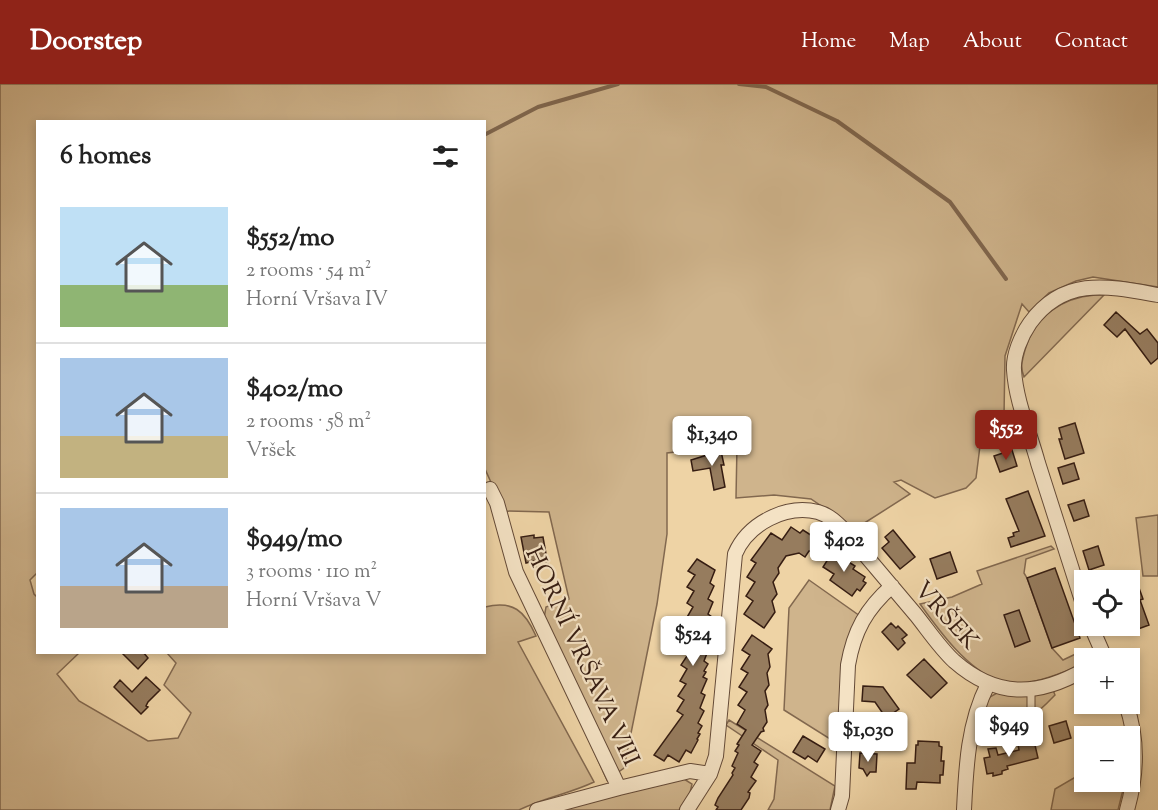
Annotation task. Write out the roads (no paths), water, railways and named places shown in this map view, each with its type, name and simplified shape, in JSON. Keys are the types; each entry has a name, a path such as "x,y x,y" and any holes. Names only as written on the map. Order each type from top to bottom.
{"street":[{"path":"1074,577 1018,395 1014,361 1018,345 1026,328 1044,306 1059,296 1080,288 1117,287 1158,295"},
{"name":"HORNÍ VRŠAVA VIII","path":"490,489 497,503 516,572 619,788 690,771 710,774"},
{"name":"VRŠEK","path":"710,774 717,747 732,569 738,547 753,528 764,521 790,512 802,510 817,512 834,521 953,660 988,684 1014,691 1031,690 1056,683 1074,675"},
{"path":"838,810 842,796 850,652 864,617 875,601 892,586"},
{"path":"964,810 966,765 973,722 979,700 988,684"},
{"path":"1127,810 1134,777 1135,747 1128,714"},
{"path":"687,810 710,774"},
{"path":"537,810 619,788"}],"lane":[{"path":"1031,690 1031,721"}],"waterway":[{"path":"486,134 538,107 618,84"},
{"path":"739,84 766,87 837,121 950,202 1006,279"}]}
